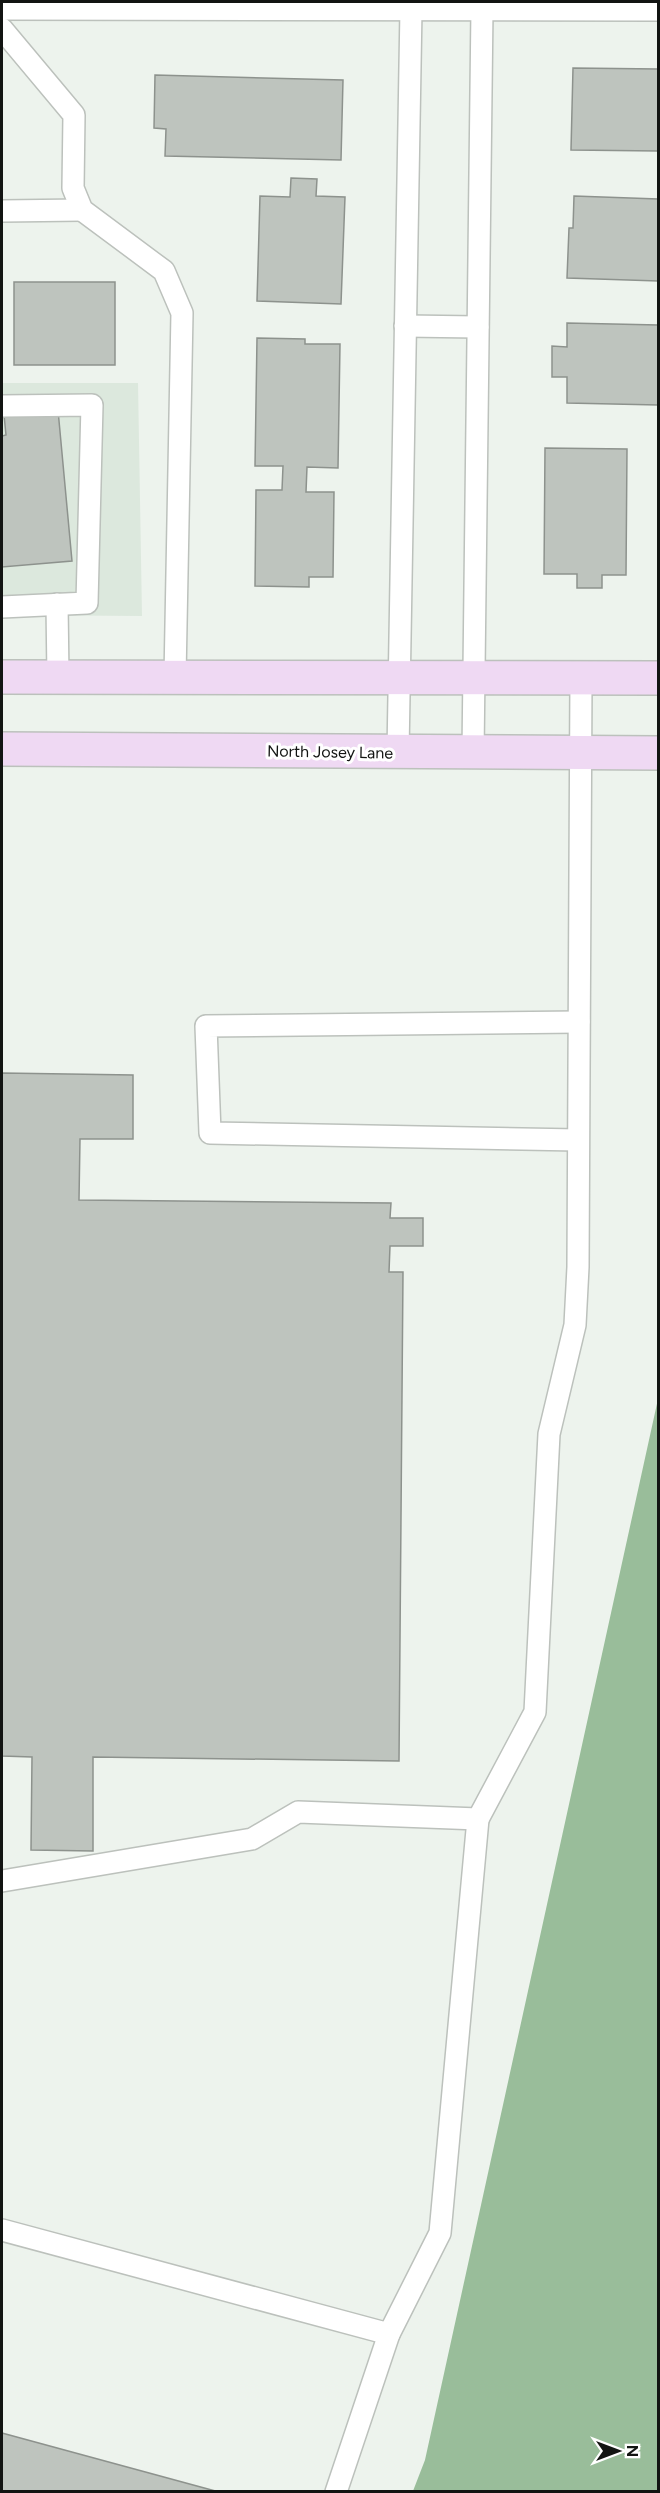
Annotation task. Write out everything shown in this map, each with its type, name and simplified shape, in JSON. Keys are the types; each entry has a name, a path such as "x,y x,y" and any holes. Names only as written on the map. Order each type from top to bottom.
{"main road":[{"path":"2,677 658,678"},
{"name":"North Josey Lane","path":"2,748 658,753"}],"lane":[{"path":"2,9 257,5 411,9 658,10"},
{"path":"398,752 411,9"},
{"path":"473,753 482,9"},
{"path":"2,29 74,115 73,188 82,210 164,271 182,313 175,677"},
{"path":"2,211 82,210"},
{"path":"405,326 478,327"},
{"path":"2,406 92,405 87,603 2,607"},
{"path":"57,604 58,677"},
{"path":"336,2492 389,2334 440,2233 478,1819 535,1712 549,1434 575,1325 578,1267 581,678"},
{"path":"578,1140 210,1133 206,1026 579,1022"},
{"path":"2,1881 252,1839 298,1812 478,1819"},
{"path":"2,2230 389,2334"}],"shaded area":[{"path":"2,383 138,383 142,616 2,615"}],"green space":[{"path":"658,1399 658,2491 413,2491 425,2460"}],"building":[{"path":"573,68 658,69 658,151 571,150"},
{"path":"155,75 343,80 341,160 165,156 166,129 154,128"},
{"path":"291,178 317,179 316,196 345,197 341,304 257,301 260,196 290,197"},
{"path":"574,196 658,199 658,281 567,278 569,228 573,228"},
{"path":"14,282 115,282 115,365 14,365"},
{"path":"567,323 658,325 658,405 567,403 567,377 552,377 552,346 567,347"},
{"path":"257,338 305,339 305,344 340,344 338,468 307,467 306,492 334,492 333,577 309,577 309,587 255,586 256,490 282,490 283,466 255,466"},
{"path":"58,410 72,561 2,567 2,436 6,435 4,415"},
{"path":"545,448 627,449 626,575 602,575 602,588 577,588 577,574 544,574"},
{"path":"2,1073 133,1075 133,1139 80,1139 79,1200 391,1203 390,1218 423,1218 423,1246 390,1246 389,1272 403,1272 399,1761 93,1757 93,1851 31,1850 32,1757 2,1756"},
{"path":"2,2433 219,2492 2,2492"}]}
